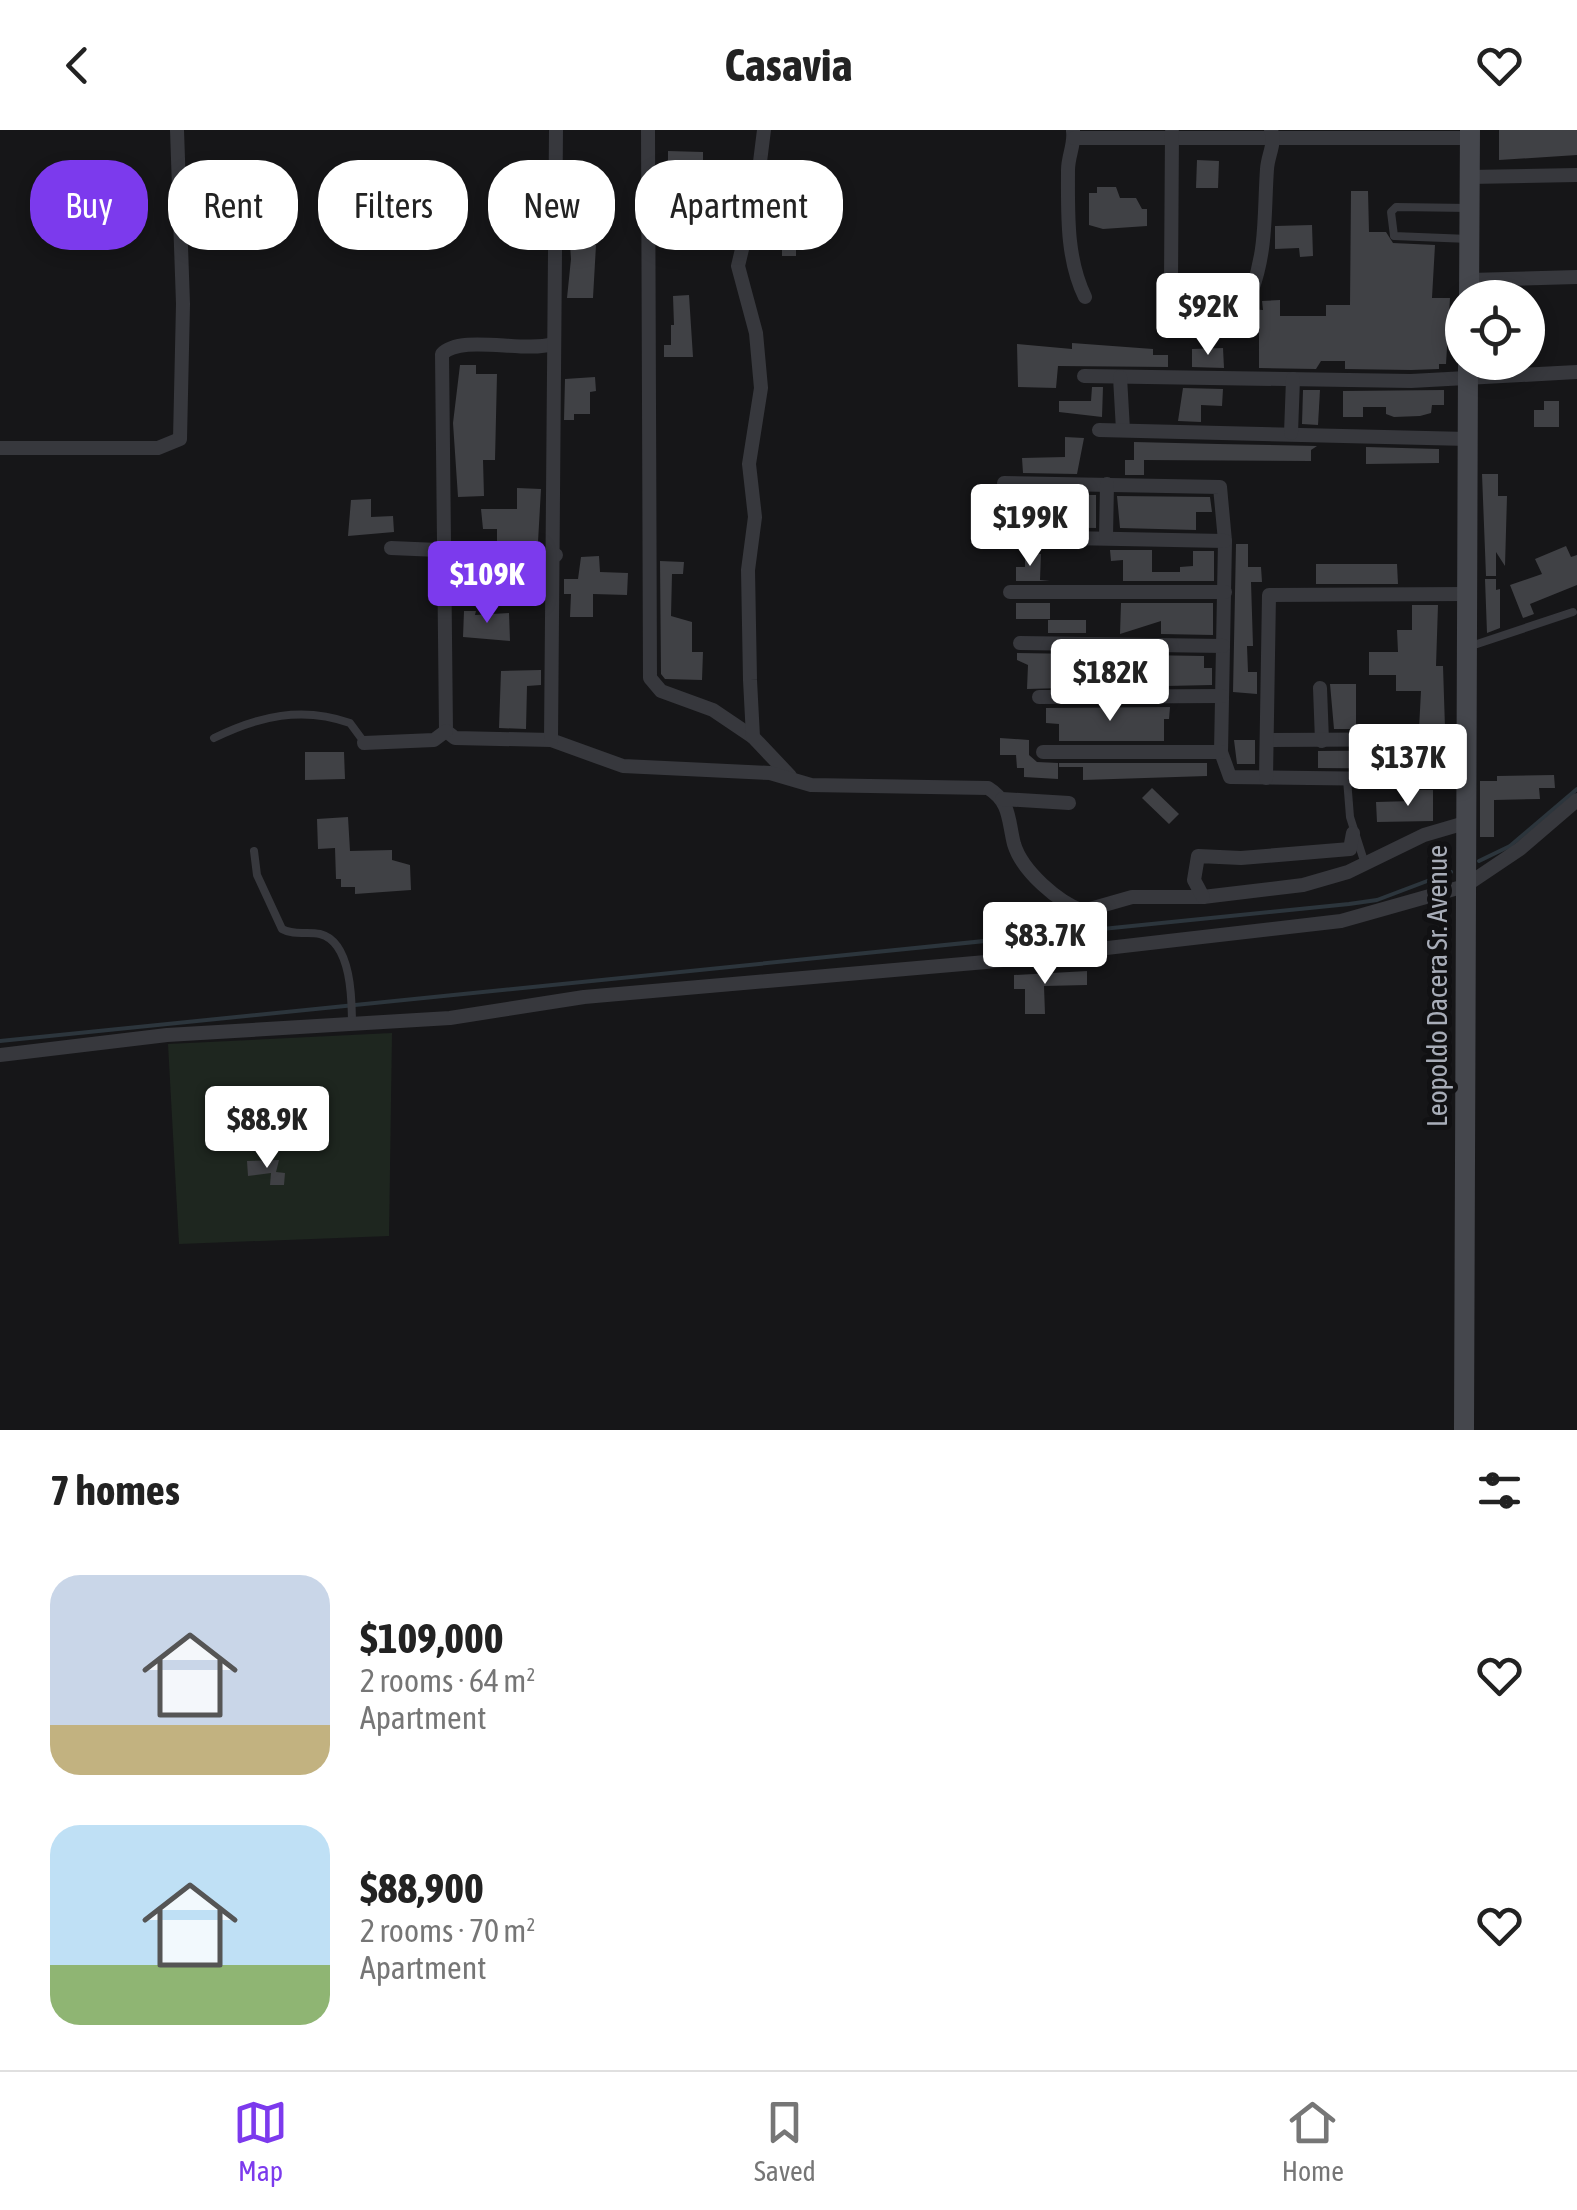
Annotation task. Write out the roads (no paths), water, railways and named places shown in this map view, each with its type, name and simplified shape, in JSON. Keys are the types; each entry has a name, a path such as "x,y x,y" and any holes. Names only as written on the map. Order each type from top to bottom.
{"main road":[{"path":"1468,280 1470,134"},
{"name":"Leopoldo Dacera Sr. Avenue","path":"1464,1430 1468,380"}],"street":[{"path":"0,448 158,448 180,439 183,304 177,130"},
{"path":"551,740 556,554 552,344 556,130"},
{"path":"648,130 650,678 662,691 713,710 753,737 792,778"},
{"path":"753,737 748,570 755,517 749,464 761,388 756,333 738,266 757,186 764,130"},
{"path":"1171,281 1172,133"},
{"path":"1085,296 1076,278 1070,242 1068,170 1074,134 1470,134"},
{"path":"1252,290 1266,238 1267,166 1273,136"},
{"path":"1469,177 1577,175"},
{"path":"1545,281 1577,277"},
{"path":"446,731 442,354 460,345 528,349 552,344"},
{"path":"1084,376 1293,379 1445,371"},
{"path":"1545,371 1577,372"},
{"path":"1120,377 1123,430"},
{"path":"1291,433 1293,379"},
{"path":"1100,430 1468,439"},
{"path":"1004,483 1216,485 1224,496 1222,752 1230,777 1466,780"},
{"path":"1106,537 1107,484"},
{"path":"1010,537 1225,541"},
{"path":"391,548 444,554 556,554"},
{"path":"1010,592 1225,592"},
{"path":"1266,778 1269,595 1467,594"},
{"path":"1020,643 1223,646"},
{"path":"1320,688 1322,741"},
{"path":"1039,697 1222,696"},
{"path":"446,731 460,740 551,740 624,766 792,778 829,786 974,785 1002,800 1069,803"},
{"path":"364,742 434,740 446,731"},
{"path":"1267,740 1466,739"},
{"path":"1043,752 1222,752"},
{"path":"1002,800 1020,858 1034,875 1083,911 1132,897 1203,897 1303,885 1365,864 1424,834 1465,823"},
{"path":"0,1055 167,1036 450,1018 584,997 986,962 1340,921 1397,909 1465,886 1520,849 1577,800"},
{"path":"1203,897 1194,880 1198,856 1241,858 1350,848 1354,833"}],"lane":[{"path":"1469,208 1396,207 1391,212 1394,236 1469,238"},
{"path":"1466,647 1572,612"},
{"path":"214,738 244,723 303,713 350,724 364,742"},
{"path":"1347,779 1354,833 1365,864"},
{"path":"254,851 257,876 278,923 286,932 330,939 346,966 352,1022"}],"waterway":[{"path":"1479,861 1510,846 1577,789"},
{"path":"0,1041 1349,904 1377,900 1451,872"}]}
